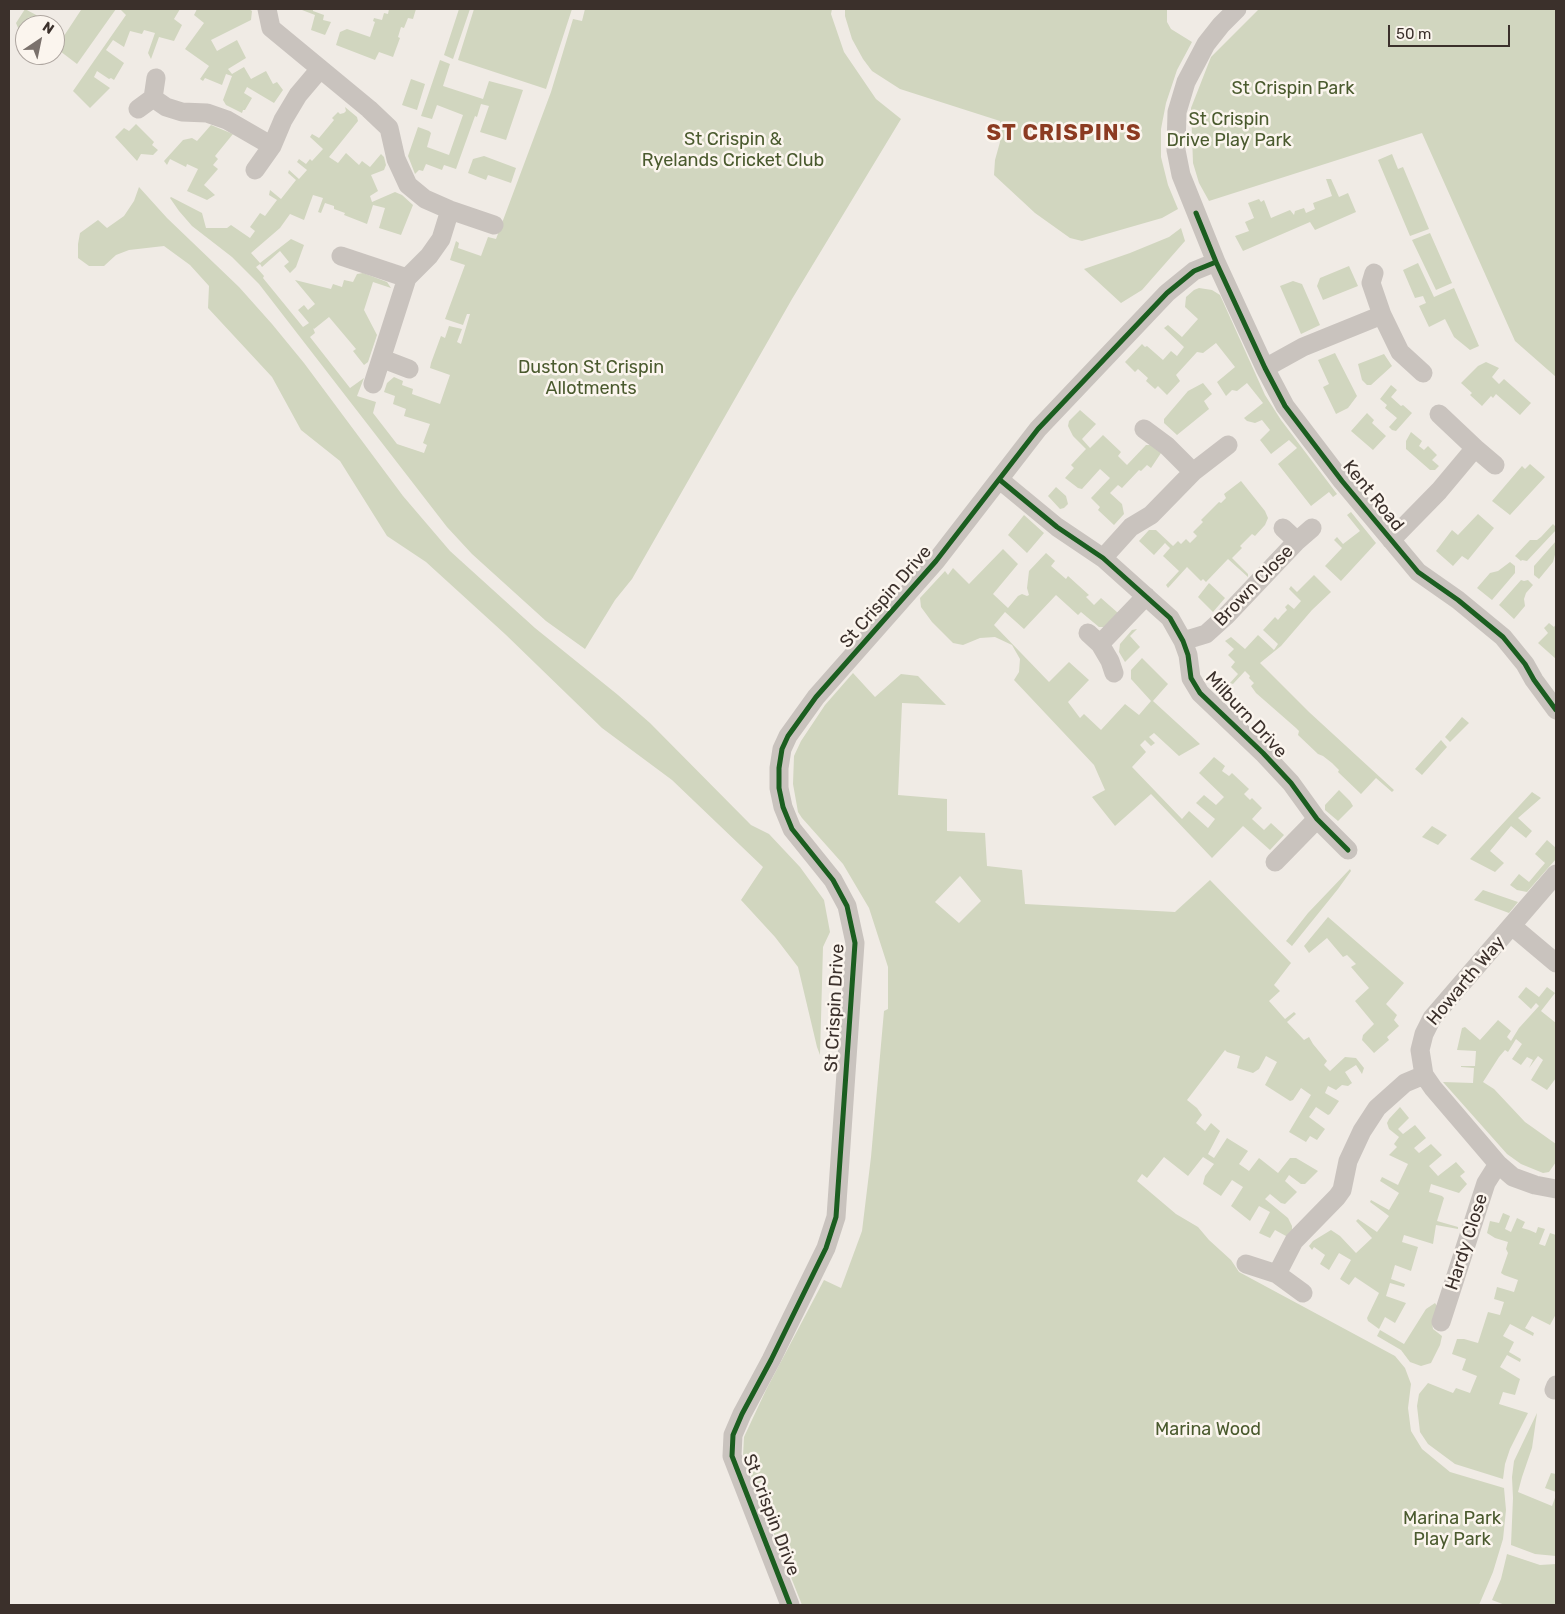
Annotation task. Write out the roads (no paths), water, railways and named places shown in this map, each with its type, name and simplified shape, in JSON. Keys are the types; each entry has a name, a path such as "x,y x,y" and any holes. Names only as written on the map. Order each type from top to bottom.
{"street":[{"path":"267,9 271,28 369,109 389,128 396,159 408,185 425,199 494,225"},
{"path":"1216,262 1181,175 1176,150 1178,112 1186,82 1206,44 1237,9"},
{"path":"255,170 272,146 283,120 298,95 320,70"},
{"path":"156,78 145,103 182,112 207,113 227,120 272,146"},
{"path":"373,384 383,359 408,278 429,256 441,239 450,210"},
{"path":"341,256 408,278"},
{"name":"Kent Road","path":"1216,262 1265,368 1285,406 1342,481 1391,540 1424,577 1458,600 1503,637 1525,664 1556,710"},
{"name":"St Crispin Drive","path":"790,1605 732,1456 733,1435 826,1248 836,1217 855,943 847,906 833,880 792,829 783,807 779,788 779,768 782,749 788,736 816,697 936,561 1038,429 1167,293 1194,271 1216,262"},
{"path":"1374,272 1371,282 1382,315 1400,352 1423,373"},
{"path":"1265,368 1303,347 1382,315"},
{"path":"383,359 409,369"},
{"path":"1439,414 1494,465"},
{"path":"1144,429 1167,446 1194,472"},
{"path":"1103,558 1131,527 1151,515 1194,472 1228,445"},
{"path":"1391,540 1439,491 1475,448"},
{"name":"Milburn Drive","path":"1000,480 1057,527 1103,558 1170,618 1183,641 1188,655 1191,678 1200,693 1263,753 1290,783 1317,819 1348,850"},
{"name":"Brown Close","path":"1283,528 1297,541"},
{"name":"Brown Close","path":"1183,641 1206,634 1312,528"},
{"path":"1114,673 1110,661 1094,638 1146,596"},
{"path":"1275,862 1317,819"},
{"name":"Howarth Way","path":"1556,874 1432,1018 1424,1034 1420,1050 1424,1075 1498,1164 1513,1177 1535,1185 1556,1189"},
{"path":"1512,926 1556,964"},
{"path":"1277,1274 1294,1241 1342,1190 1348,1161 1362,1131 1377,1108 1405,1083 1424,1075"},
{"name":"Hardy Close","path":"1441,1322 1486,1184 1498,1164"},
{"path":"1246,1264 1277,1274 1303,1293"}],"district":[{"name":"ST CRISPIN'S","path":"1064,134"}],"park label":[{"name":"St Crispin Park","path":"1293,89"},
{"name":"St Crispin Drive Play Park","path":"1229,130"},
{"name":"St Crispin & Ryelands Cricket Club","path":"733,150"},
{"name":"Duston St Crispin Allotments","path":"591,378"},
{"name":"Marina Wood","path":"1208,1430"},
{"name":"Marina Park Play Park","path":"1452,1529"}]}
